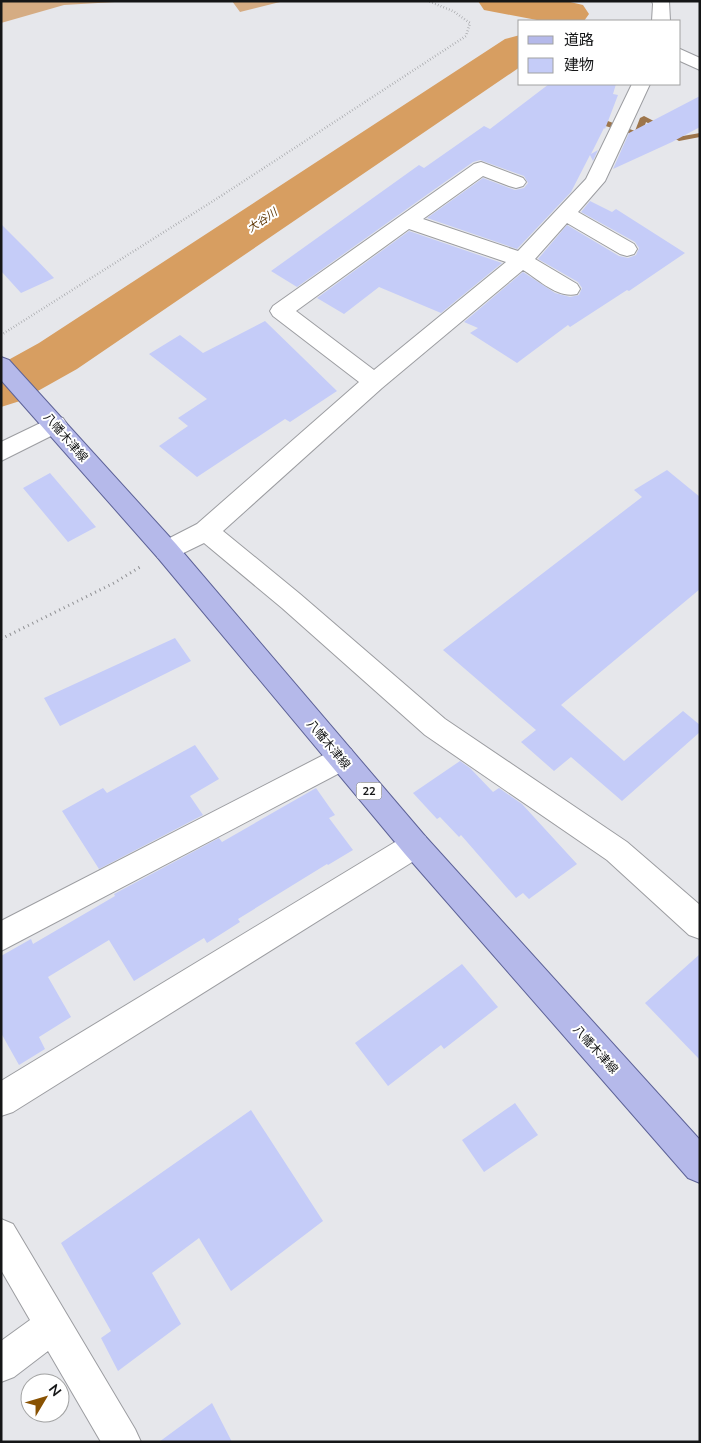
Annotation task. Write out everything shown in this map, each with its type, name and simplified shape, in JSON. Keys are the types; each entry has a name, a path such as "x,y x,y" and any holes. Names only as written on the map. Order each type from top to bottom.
{"main road":[{"name":"八幡木津線","path":"1,365 166,551 415,846 700,1166"}],"street":[{"path":"661,20 663,2"},
{"path":"681,55 700,65"},
{"path":"166,551 206,531 374,382 522,260 595,181 641,85"},
{"path":"374,382 281,311 481,168 516,182"},
{"path":"565,213 627,249"},
{"path":"407,220 522,260 569,289"},
{"path":"1,452 49,418"},
{"path":"206,531 291,601 435,727 617,851 700,925"},
{"path":"1,937 341,758"},
{"path":"1,1100 415,846"},
{"path":"1,1236 122,1442"},
{"path":"1,1364 54,1325"}],"path":[{"path":"1,335 466,36 470,23 453,11 428,1"},
{"path":"1,639 114,583 166,551"}],"shaded area":[{"path":"1,1 132,1 64,5 1,23"},
{"path":"232,1 284,1 240,12"}],"building":[{"path":"548,85 616,85 613,94 618,95 605,129 591,154 598,150 593,161 590,155 571,192 517,249 427,218 483,178 515,190 524,188 528,183 524,176 480,160 473,162 297,287 271,271 419,165 424,168 484,126 490,129"},
{"path":"700,96 700,127 613,169 629,133"},
{"path":"590,201 612,212 616,209 685,253 629,291 627,290 570,327 568,325 517,363 470,333 478,328 464,322 523,272 555,293 570,297 579,295 582,288 578,282 538,259 567,225 619,256 628,258 636,255 639,248 635,242 581,212"},
{"path":"1,224 54,278 21,293 1,271"},
{"path":"409,231 502,263 441,313 379,287 344,314 317,298"},
{"path":"265,321 337,391 290,422 285,419 197,477 159,446 188,426 178,418 207,399 149,354 180,335 203,353"},
{"path":"667,470 700,497 700,589 561,705 624,761 683,711 700,725 700,732 622,801 571,757 554,771 521,742 536,730 443,650 642,497 634,490"},
{"path":"50,473 96,527 68,542 23,488"},
{"path":"175,638 191,661 60,726 44,698"},
{"path":"195,745 219,779 190,796 203,815 99,869 62,811 103,788 107,793"},
{"path":"460,761 470,768 493,792 499,788 522,804 577,864 529,899 523,893 516,898 461,835 459,837 440,817 437,819 413,793"},
{"path":"316,788 335,815 329,818 353,850 238,919 240,922 207,943 204,938 134,981 109,940 48,977 71,1017 39,1037 45,1049 19,1065 1,1033 1,956 31,939 33,944 115,896 114,894 219,838 222,842"},
{"path":"700,954 700,1060 645,1003"},
{"path":"462,964 498,1007 444,1049 441,1045 388,1086 355,1043"},
{"path":"515,1103 538,1135 484,1172 462,1140"},
{"path":"251,1110 323,1221 231,1291 199,1238 152,1273 181,1324 118,1371 101,1338 111,1331 61,1243"},
{"path":"212,1403 232,1442 159,1442"}],"waterway":[{"name":"大谷川","path":"498,1 569,14"},
{"name":"大谷川","path":"1,388 58,356 518,49"},
{"path":"508,56 518,62"},
{"path":"595,116 602,122 638,134 644,118 682,139 700,135"}]}
